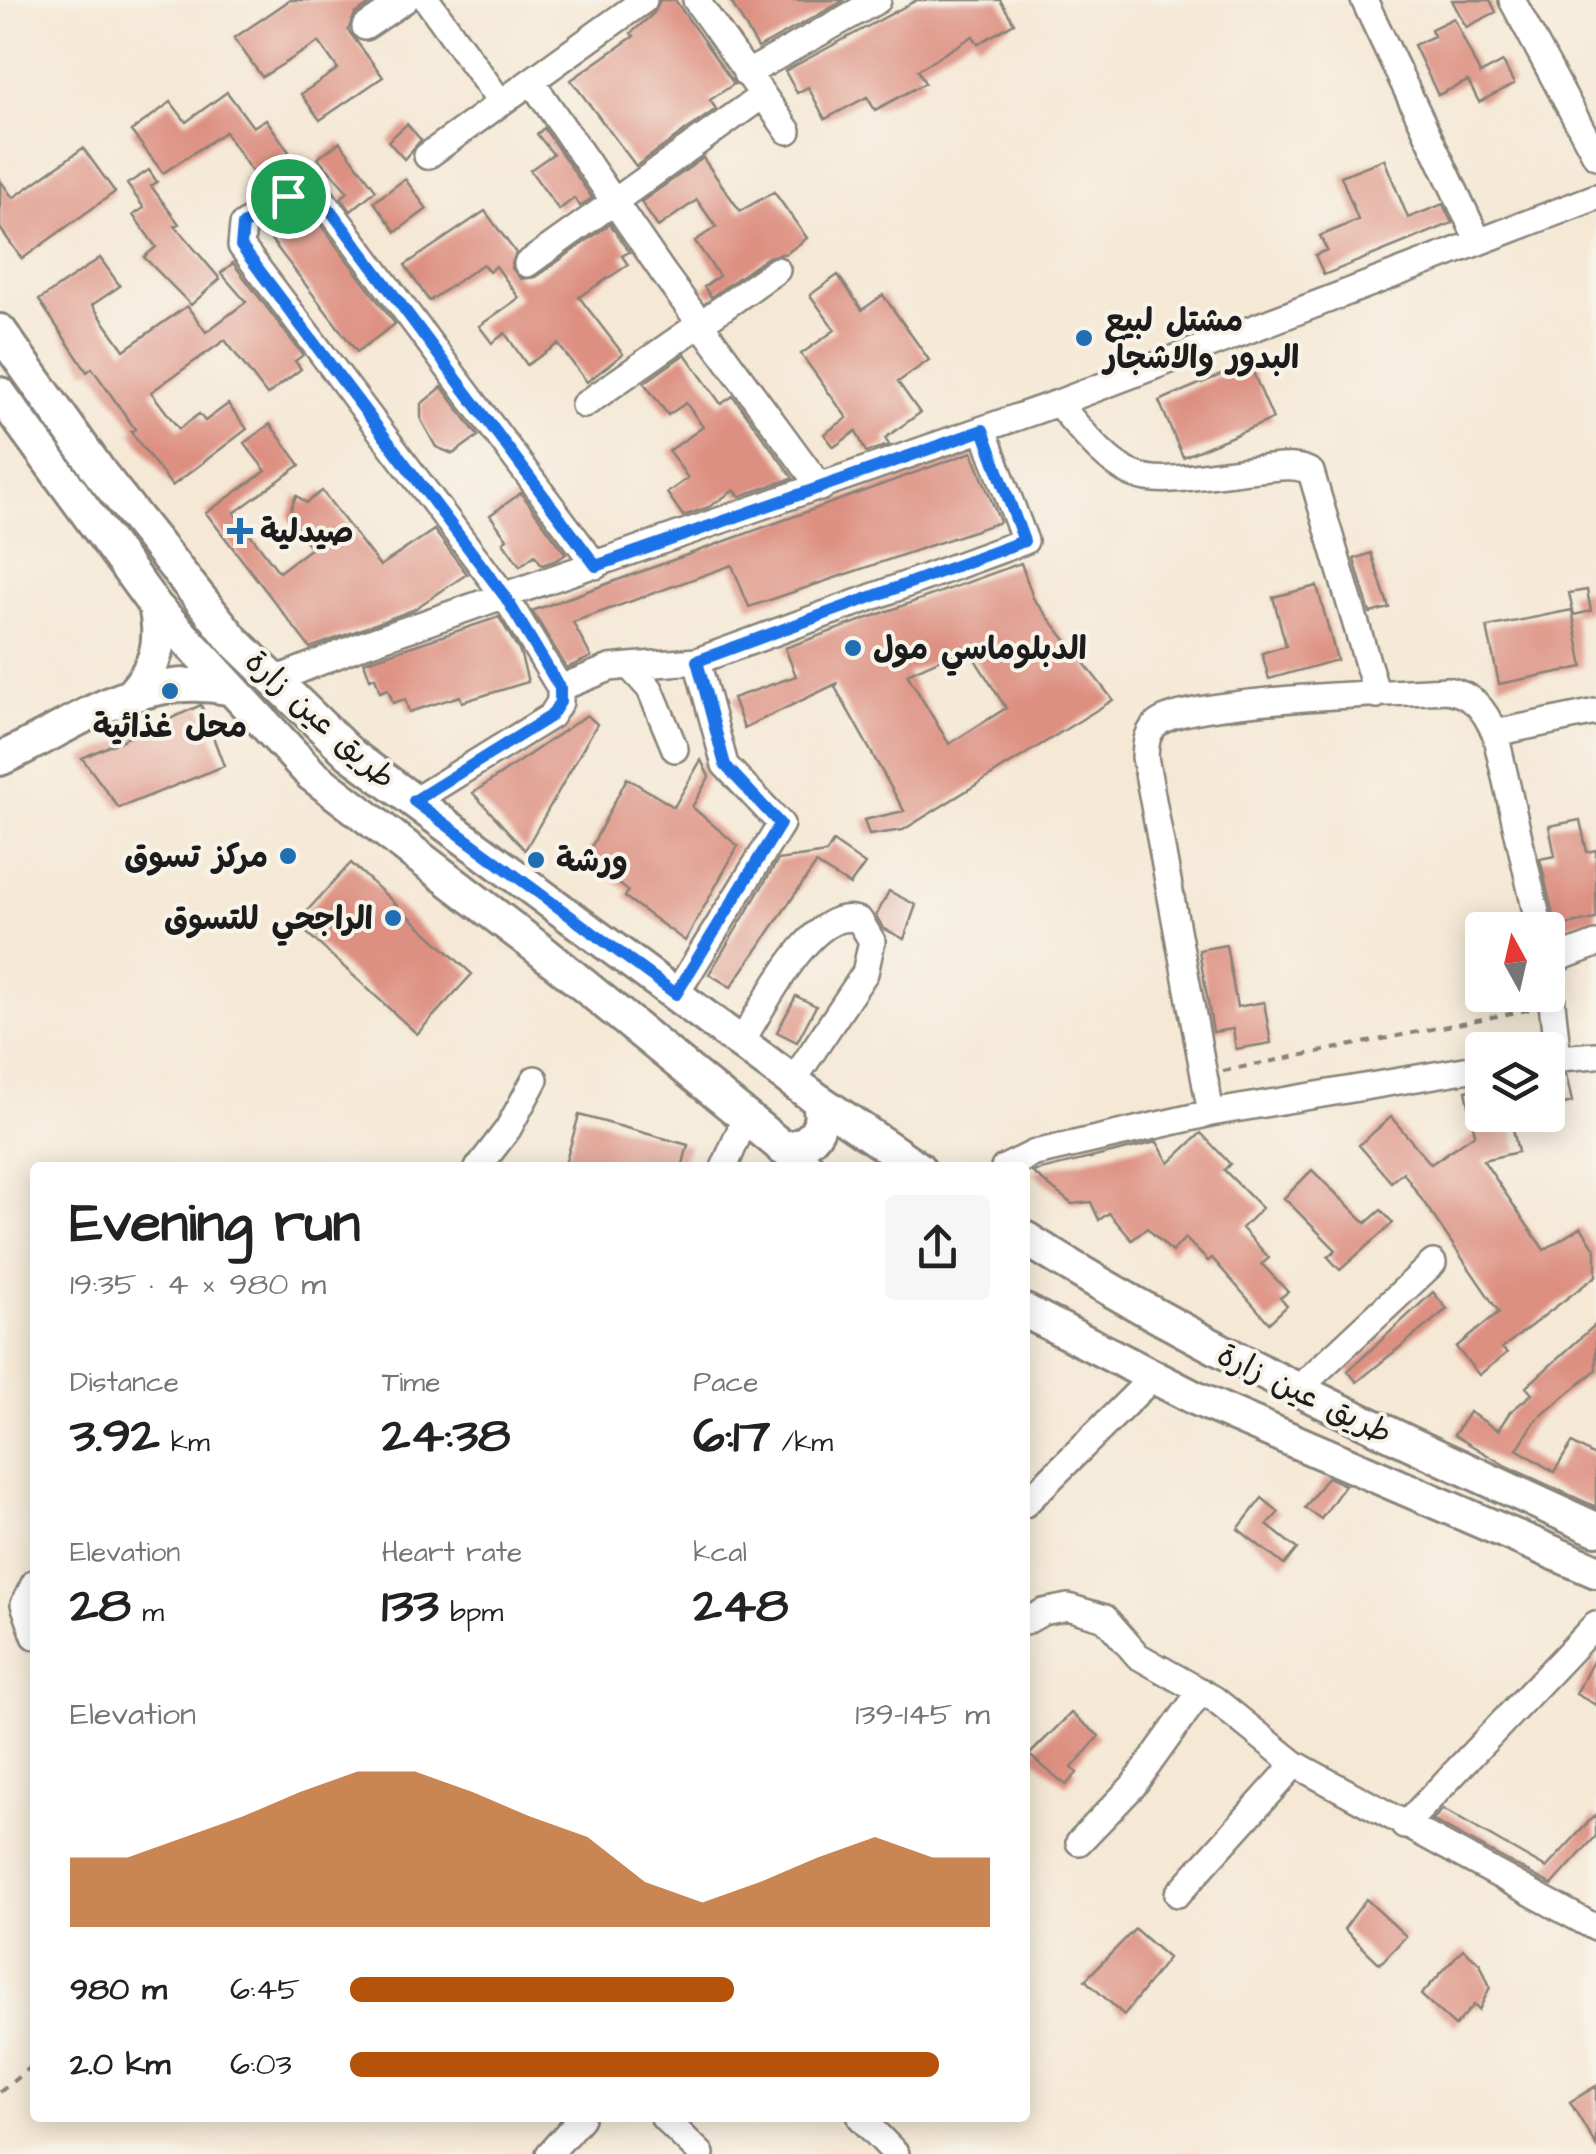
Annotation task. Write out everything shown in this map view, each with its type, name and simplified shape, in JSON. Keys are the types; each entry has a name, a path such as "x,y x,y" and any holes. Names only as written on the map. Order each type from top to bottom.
{"main road":[{"name":"طريق عين زارة","path":"0,331 101,474 234,640 350,754 909,1162"},
{"name":"طريق عين زارة","path":"0,394 155,606 312,776 538,948 795,1158"},
{"path":"133,693 149,674 158,653 160,629 155,606"},
{"path":"2,754 133,693 190,683 228,688"},
{"path":"795,1158 800,1146 815,1134 821,1118 806,1090"},
{"name":"طريق عين زارة","path":"1030,1241 1154,1316 1296,1392 1596,1529"},
{"name":"طريق عين زارة","path":"1030,1314 1152,1378 1596,1571"}],"street":[{"path":"366,26 405,0"},
{"path":"427,0 501,103"},
{"path":"427,156 644,0"},
{"path":"696,0 788,132"},
{"path":"746,74 878,0"},
{"path":"1364,0 1478,240"},
{"path":"1512,0 1596,156"},
{"path":"532,82 699,324 821,488"},
{"path":"528,264 762,96"},
{"path":"414,801 551,716 560,702 560,688 506,598 241,246 243,225 288,196 302,190 316,191 596,566"},
{"path":"275,680 362,645 1058,403 1596,197"},
{"path":"584,405 776,270"},
{"path":"1058,403 1116,467 1147,482 1290,466 1310,472 1316,480 1377,694"},
{"path":"560,688 610,668 697,661 1024,541 983,430"},
{"path":"676,994 780,824 725,765 697,661"},
{"path":"630,666 650,688 675,749"},
{"path":"1212,1113 1145,757 1147,736 1156,724 1174,714 1377,694 1463,693 1486,714 1494,733 1536,912"},
{"path":"1494,733 1596,712"},
{"path":"741,1042 815,931 836,918 860,922 872,941 868,965 806,1090"},
{"path":"1565,958 1596,944"},
{"path":"1565,1057 1596,1056"},
{"path":"1016,1162 1035,1153 1212,1113 1465,1071"},
{"path":"482,1162 508,1128 535,1079"},
{"path":"727,1162 745,1119"},
{"path":"1296,1392 1433,1263"},
{"path":"1030,1499 1152,1378"},
{"path":"30,1592 24,1604 30,1621"},
{"path":"1030,1620 1056,1608 1094,1612 1150,1665 1201,1692 1294,1764 1596,1928"},
{"path":"1404,1826 1596,1624"},
{"path":"1079,1842 1133,1786 1201,1692"},
{"path":"1178,1894 1294,1764"},
{"path":"549,2154 577,2122"},
{"path":"668,2122 702,2154"},
{"path":"865,2122 896,2154"}],"path":[{"path":"1205,1072 1516,1012"},
{"path":"0,2092 30,2067"}],"building":[{"path":"290,0 376,0 355,14 348,30 383,77 320,120 301,94 338,69 319,42 262,77 234,38"},
{"path":"660,0 675,0 734,84 710,100 716,109 636,166 571,80 634,36 631,33 654,13"},
{"path":"730,0 845,0 758,48"},
{"path":"917,0 1000,0 1014,23 978,44 973,36 918,70 925,83 875,110 867,97 825,119 808,87 797,93 785,71"},
{"path":"1452,0 1490,0 1496,12 1466,27"},
{"path":"1454,18 1480,74 1503,62 1514,84 1479,102 1468,81 1438,95 1414,45 1434,36 1431,29"},
{"path":"227,92 253,127 266,119 289,152 254,175 225,132 163,173 131,131 171,102 186,122"},
{"path":"407,124 421,140 404,159 388,141"},
{"path":"544,128 592,198 580,206 574,198 559,210 530,170 553,154 537,134"},
{"path":"340,142 376,190 351,211 341,198 348,192 318,158"},
{"path":"83,148 115,192 22,259 0,228 0,180 13,198"},
{"path":"703,158 740,211 774,192 807,238 787,253 768,257 711,297 704,287 719,276 695,241 716,227 697,200 658,227 641,202"},
{"path":"1384,159 1408,218 1443,204 1452,223 1324,275 1315,255 1327,250 1320,236 1358,220 1341,176"},
{"path":"149,170 157,182 151,186 179,224 175,226 220,279 191,305 144,257 156,247 133,215 144,208 127,184"},
{"path":"405,179 427,209 396,232 374,202"},
{"path":"308,208 395,324 357,352 269,237"},
{"path":"485,211 516,253 511,267 521,279 536,277 610,224 629,252 622,256 628,265 579,297 623,354 587,382 558,344 527,365 505,333 492,343 479,326 519,298 496,266 489,272 483,264 429,301 405,265"},
{"path":"100,258 120,286 92,305 124,350 187,306 206,332 246,302 221,273 233,263 303,355 295,361 301,369 267,395 225,340 151,392 179,429 199,414 205,421 228,404 247,429 172,486 131,432 135,429 92,368 87,372 39,300"},
{"path":"838,275 862,310 883,295 929,360 898,382 920,413 885,438 889,445 866,452 856,431 834,447 824,434 847,418 801,354 835,330 810,295"},
{"path":"685,354 721,404 733,396 793,478 740,496 734,490 709,507 683,516 667,493 688,478 669,451 703,427 686,403 668,415 644,383"},
{"path":"1249,363 1273,419 1183,457 1159,401"},
{"path":"442,387 478,436 453,454 436,447 421,420 421,404"},
{"path":"270,424 300,465 234,513 279,572 311,548 288,517 296,495 306,503 322,491 380,566 434,530 467,574 413,610 310,648 206,513 266,471 244,443"},
{"path":"972,452 1000,522 749,607 732,565 573,622 591,657 567,668 532,611"},
{"path":"521,493 566,554 557,560 542,565 535,555 520,566 503,542 507,539 490,515"},
{"path":"1371,553 1389,608 1370,613 1354,559"},
{"path":"1021,563 1033,598 1113,700 903,830 869,835 864,820 904,811 835,687 838,683 744,728 733,698 796,676 785,648","holes":["967,647 1006,708 949,744 907,674"]},
{"path":"1317,586 1337,660 1269,679 1262,653 1286,646 1273,597"},
{"path":"1587,590 1591,611 1574,615 1569,593"},
{"path":"1572,610 1583,667 1499,684 1487,627"},
{"path":"499,617 520,652 528,682 462,702 460,696 409,712 405,699 393,703 388,689 380,692 375,677 370,679 364,662"},
{"path":"201,705 224,766 119,808 82,758"},
{"path":"587,715 597,724 525,850 473,793"},
{"path":"701,760 709,777 692,807 738,846 685,941 625,897 628,891 586,857 627,778 674,807"},
{"path":"1580,820 1587,852 1596,850 1596,919 1565,925 1565,912 1552,912 1540,859 1555,856 1549,826"},
{"path":"833,842 865,864 850,885 816,864 731,987 709,974 778,860 826,853"},
{"path":"351,863 472,974 417,1034 296,923"},
{"path":"889,891 916,905 904,939 883,928 876,916"},
{"path":"1226,945 1237,1007 1264,1002 1271,1043 1236,1049 1233,1029 1213,1032 1199,950"},
{"path":"796,996 816,1006 797,1042 777,1032"},
{"path":"1565,1074 1572,1102 1565,1104"},
{"path":"579,1115 688,1145 684,1162 566,1162"},
{"path":"1391,1117 1431,1164 1475,1134 1514,1132 1518,1152 1483,1160 1544,1250 1581,1227 1596,1250 1596,1276 1502,1348 1507,1353 1479,1375 1456,1347 1499,1312 1403,1172 1391,1182 1359,1145"},
{"path":"1201,1133 1230,1164 1224,1170 1262,1208 1242,1228 1269,1258 1262,1264 1288,1292 1280,1298 1287,1306 1269,1323 1212,1258 1208,1261 1185,1238 1172,1252 1147,1228 1132,1240 1109,1213 1099,1220 1091,1202 1072,1204 1032,1172 1157,1142 1169,1163"},
{"path":"1312,1170 1366,1223 1381,1210 1393,1223 1340,1270 1328,1257 1336,1250 1284,1198"},
{"path":"1433,1292 1447,1309 1357,1382 1348,1371"},
{"path":"1596,1324 1596,1370 1536,1420 1517,1449 1554,1472 1572,1443 1596,1457 1596,1507 1506,1466 1454,1435 1469,1412 1498,1430 1510,1412 1532,1394 1526,1387"},
{"path":"1327,1477 1345,1485 1321,1519 1305,1508"},
{"path":"1262,1498 1279,1512 1267,1525 1297,1549 1284,1565 1238,1529"},
{"path":"1596,1655 1596,1705 1576,1694"},
{"path":"1071,1713 1099,1736 1072,1768 1077,1773 1066,1785 1030,1754"},
{"path":"1443,1809 1546,1868 1596,1814 1596,1836 1552,1885 1432,1820"},
{"path":"1366,1899 1406,1936 1380,1964 1344,1929"},
{"path":"1135,1929 1168,1958 1124,2015 1085,1980"},
{"path":"1463,1949 1480,1963 1490,1987 1479,2010 1474,2005 1455,2026 1421,1995"},
{"path":"1596,2086 1596,2146 1570,2102"}],"place":[{"name":"مشتل لبيع البدور والاشجار","path":"1084,338"},
{"name":"صيدلية","path":"240,531"},
{"name":"الدبلوماسي مول","path":"853,648"},
{"name":"محل غذائية","path":"170,691"},
{"name":"مركز تسوق","path":"288,856"},
{"name":"ورشة","path":"536,860"},
{"name":"الراجحي للتسوق","path":"393,918"}],"route":[{"path":"302,190 316,191 596,566 983,430 1024,541 697,661 725,765 780,824 676,994 414,801 551,716 560,702 560,688 506,598 241,246 243,225 288,196 302,190"}]}
